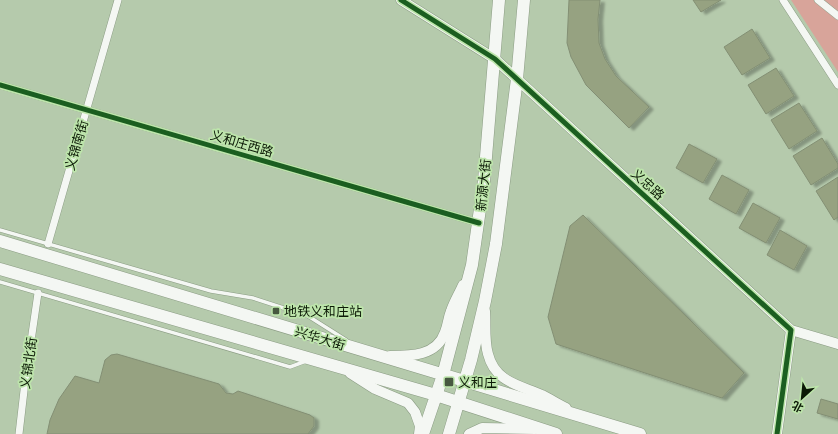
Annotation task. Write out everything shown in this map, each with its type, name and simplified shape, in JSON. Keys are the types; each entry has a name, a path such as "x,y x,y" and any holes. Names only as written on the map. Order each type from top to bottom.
{"main road":[{"name":"新源大街","path":"423,434 443,375 472,265 484,181 499,0"},
{"path":"449,434 465,381 485,301 496,244 517,79 524,0"},
{"name":"兴华大街","path":"0,241 640,434"},
{"name":"兴华大街","path":"0,269 342,367 436,395 556,434"}],"street":[{"name":"义锦南街","path":"48,244 118,0"},
{"name":"义忠路","path":"401,0 495,59 791,330"},
{"path":"783,0 838,85"},
{"path":"818,0 838,16"},
{"name":"义和庄西路","path":"0,85 479,223"},
{"path":"380,356 412,356 430,350 441,341 451,311 472,265"},
{"name":"义锦北街","path":"19,434 38,293"},
{"path":"485,301 488,355 495,370 506,380 522,388 542,395 578,415"},
{"path":"777,434 791,330 838,344"},
{"path":"342,367 376,390 408,403 415,412 420,426 418,434"},
{"path":"469,434 482,428 541,429"}],"lane":[{"path":"0,230 211,291 253,298 308,316 366,352"},
{"path":"0,282 290,367 311,359"}],"shaded area":[{"path":"791,0 838,0 838,72"}],"building":[{"path":"569,0 600,0 598,19 599,43 605,59 616,76 649,107 629,128 586,85 571,57 567,43"},
{"path":"693,0 721,0 701,12"},
{"path":"752,29 770,58 742,75 724,47"},
{"path":"776,68 794,96 766,114 748,85"},
{"path":"799,103 817,131 789,149 771,120"},
{"path":"822,138 838,164 838,168 811,185 793,156"},
{"path":"689,144 717,159 703,183 676,168"},
{"path":"722,175 749,190 736,214 709,199"},
{"path":"838,177 838,217 834,220 816,191"},
{"path":"753,203 780,218 766,243 739,228"},
{"path":"583,215 744,373 722,398 556,344 548,317 570,226"},
{"path":"780,230 807,246 794,270 767,255"},
{"path":"117,354 219,384 226,393 233,394 238,391 310,415 314,418 314,426 308,434 47,434 50,420 59,399 75,376 99,383 105,360 111,355"},
{"path":"821,399 838,404 838,419 817,413"}],"cycle path":[{"path":"401,0 495,59 791,330 777,434"},
{"path":"0,85 479,223"}],"place":[{"name":"地铁义和庄站","path":"276,311"},
{"name":"义和庄","path":"449,382"}]}
